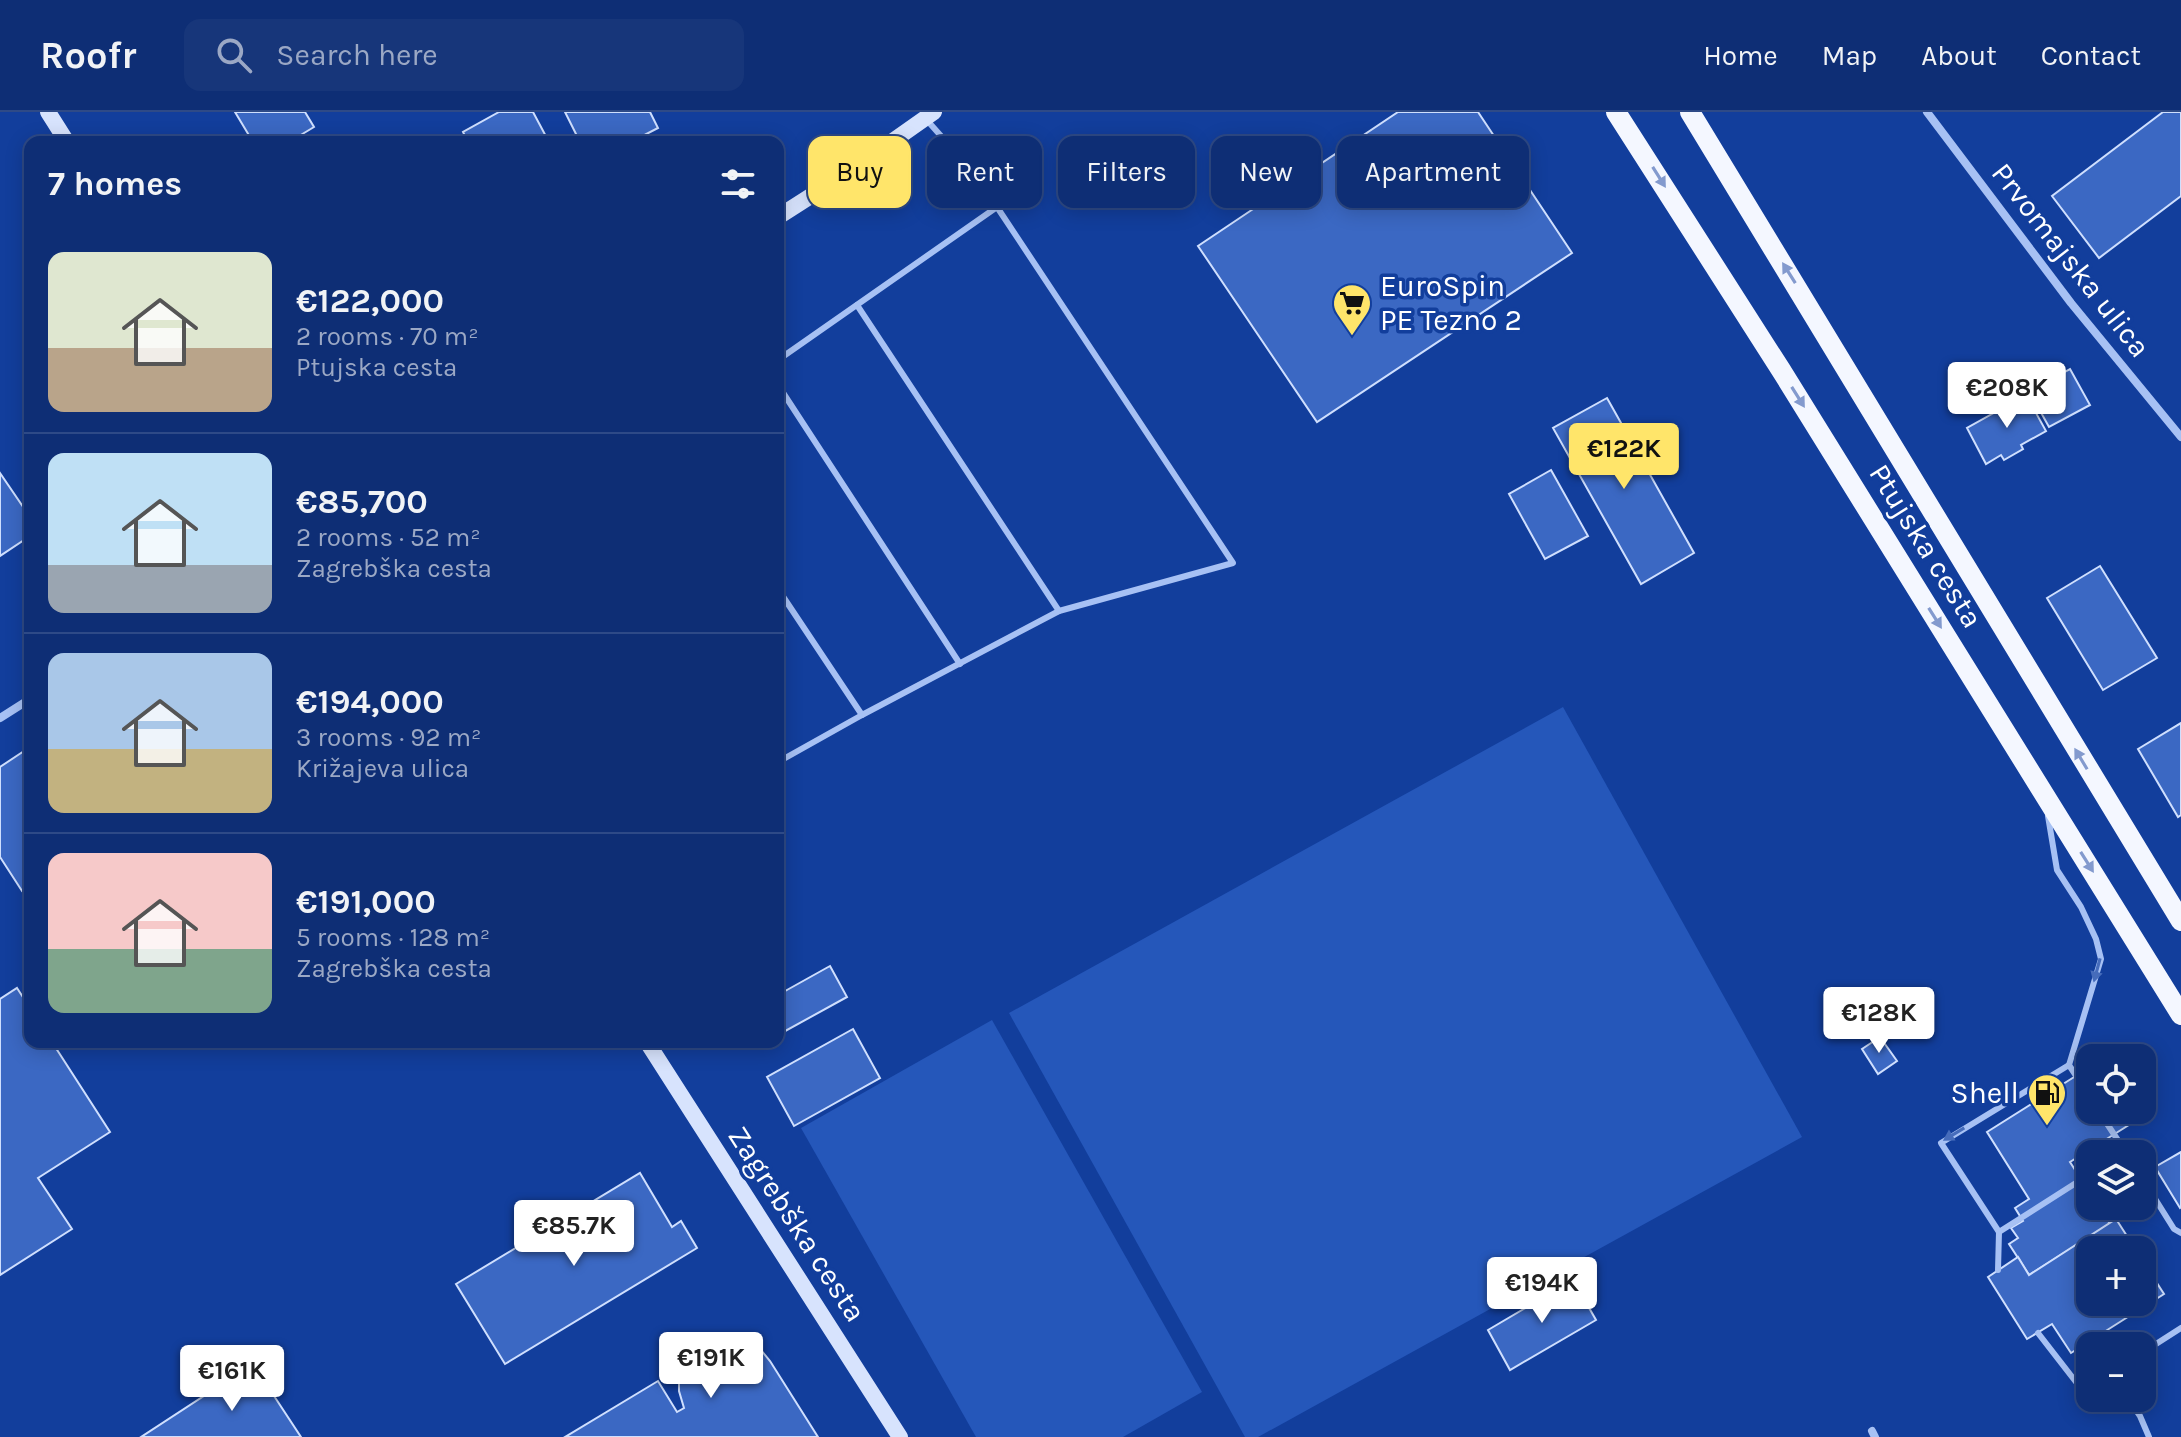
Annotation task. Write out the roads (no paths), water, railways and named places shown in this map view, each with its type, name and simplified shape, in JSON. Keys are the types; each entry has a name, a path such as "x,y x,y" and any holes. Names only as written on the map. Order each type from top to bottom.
{"main road":[{"name":"Ptujska cesta","path":"1616,112 1781,370 2181,1015"},
{"name":"Ptujska cesta","path":"1690,112 2181,921"}],"street":[{"path":"48,112 63,136"},
{"name":"Prvomajska ulica","path":"1927,112 2071,303 2181,437"},
{"path":"784,213 853,169 926,114"},
{"path":"0,718 24,703"},
{"name":"Zagrebška cesta","path":"651,1048 900,1437"}],"lane":[{"path":"926,114 943,136"},
{"path":"784,356 996,208"},
{"path":"784,759 1059,611 1233,563 998,208"},
{"path":"857,305 1059,611"},
{"path":"784,394 960,664"},
{"path":"784,598 862,715"},
{"path":"1998,1270 1999,1232 1941,1143 2069,1065 2101,959 2096,939 2081,907 2057,870 2044,793"},
{"path":"2069,1065 2076,1076"},
{"path":"1999,1232 2076,1183"},
{"path":"2156,1200 2174,1229 2181,1233"},
{"path":"2156,1344 2181,1328"},
{"path":"2038,1333 2076,1382"},
{"path":"2137,1412 2149,1437"}],"place":[{"name":"EuroSpin PE Tezno 2","path":"1352,337"},
{"name":"Shell","path":"2047,1127"}]}
